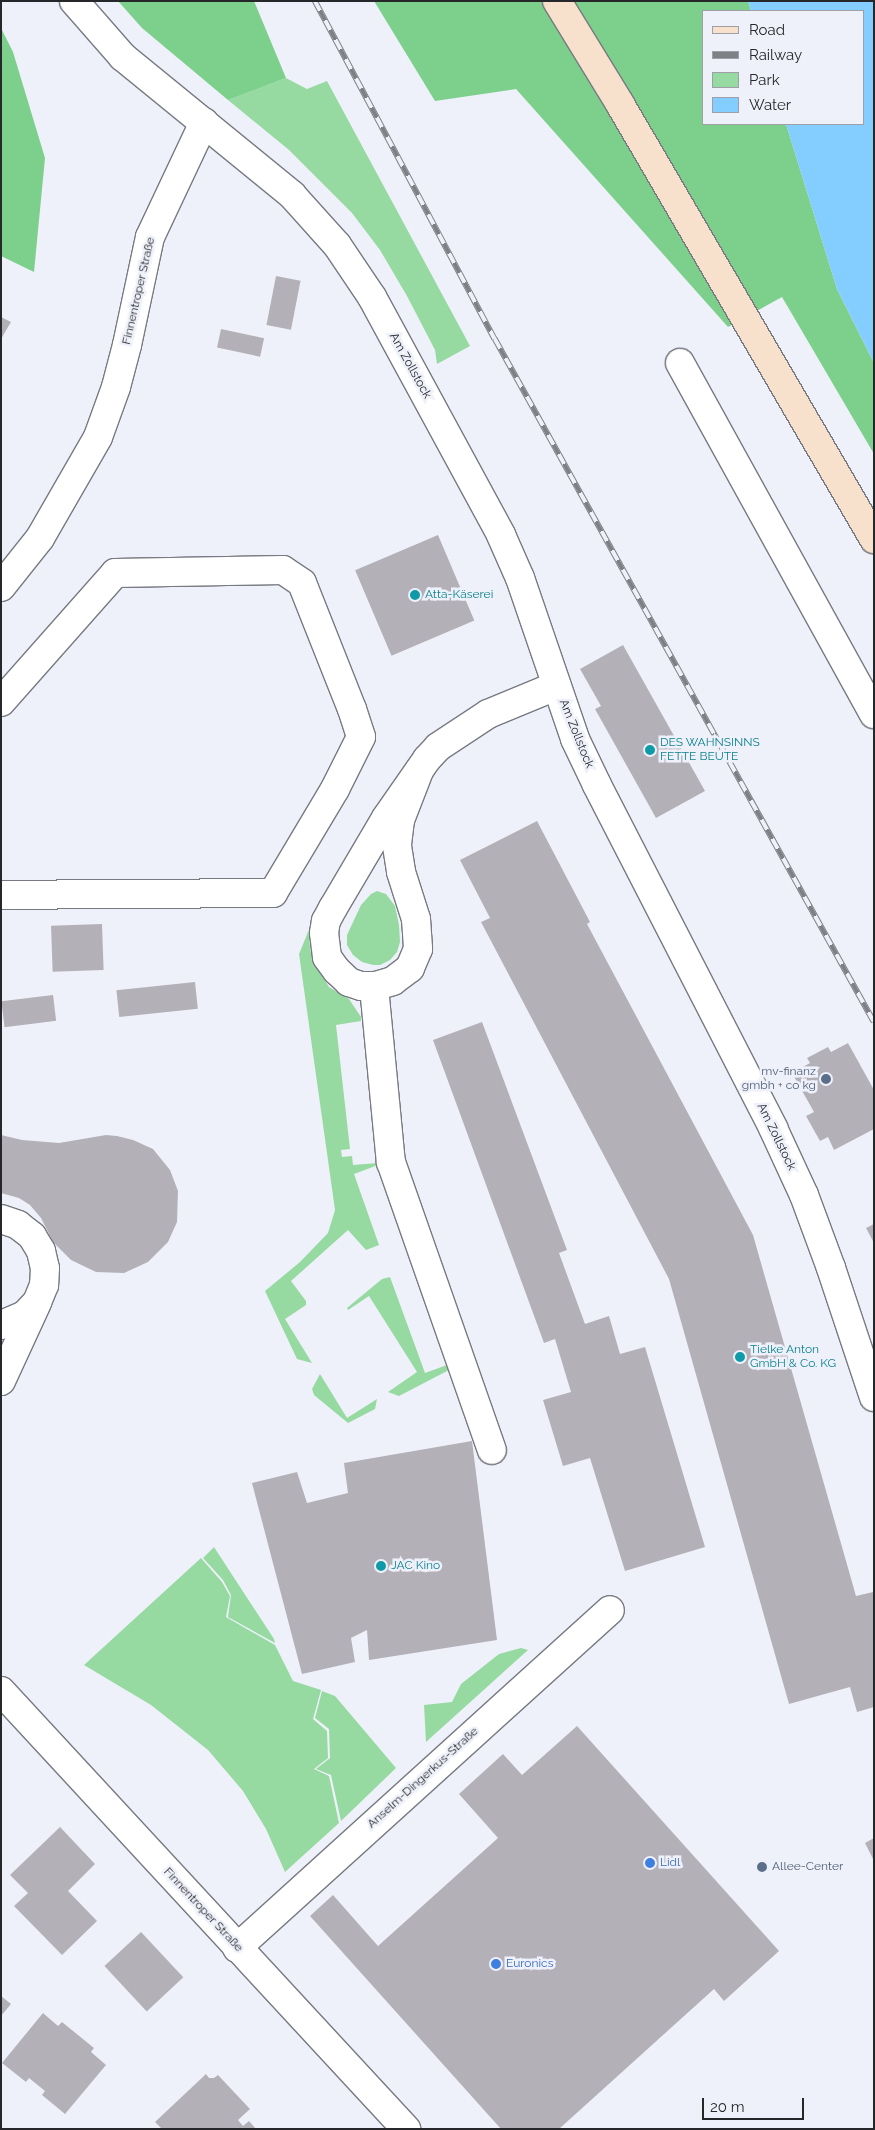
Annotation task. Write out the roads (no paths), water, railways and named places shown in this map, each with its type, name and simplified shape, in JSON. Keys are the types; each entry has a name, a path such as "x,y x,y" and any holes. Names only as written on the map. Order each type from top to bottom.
{"main road":[{"path":"557,1 620,104 874,539"}],"street":[{"path":"74,1 123,57 204,122"},
{"name":"Finnentroper Straße","path":"1,587 40,538 98,437 116,387 127,345 150,237 204,122"},
{"name":"Am Zollstock","path":"204,122 292,195 337,245 372,297 501,535 520,578 576,739 597,785 773,1128 804,1196 831,1268 874,1397"},
{"path":"680,363 874,714"},
{"path":"1,702 115,573 283,570 302,584 352,709 361,737 335,788 273,892 1,895"},
{"path":"418,771 400,820 397,846 401,872 416,919 419,941 414,960 404,973 393,981 374,986 361,986 342,978 328,957 324,939 326,921 386,818 418,771 438,747 464,728 510,704 556,686"},
{"path":"342,891 361,874 377,866 383,866 401,888 416,919"},
{"path":"374,986 391,1162 492,1450"},
{"path":"1,1219 18,1225 32,1236 41,1251 45,1268 44,1285 1,1381"},
{"path":"1,1325 25,1315 37,1302"},
{"name":"Anselm-Dingerkus-Straße","path":"237,1948 610,1610"},
{"name":"Finnentroper Straße","path":"1,1691 406,2129"}],"water":[{"path":"748,1 874,1 874,363 837,289 786,125 865,125 865,10 751,10"}],"railway":[{"path":"315,1 495,339 874,1022"}],"place":[{"name":"Atta-Käserei","path":"415,595"},
{"name":"DES WAHNSINNS FETTE BEUTE","path":"650,750"},
{"name":"mv-finanz gmbh + co kg","path":"826,1079"},
{"name":"Tielke Anton GmbH & Co. KG","path":"740,1357"},
{"name":"JAC Kino","path":"381,1566"},
{"name":"Lidl","path":"650,1863"},
{"name":"Allee-Center","path":"762,1867"},
{"name":"Euronics","path":"496,1964"}]}
